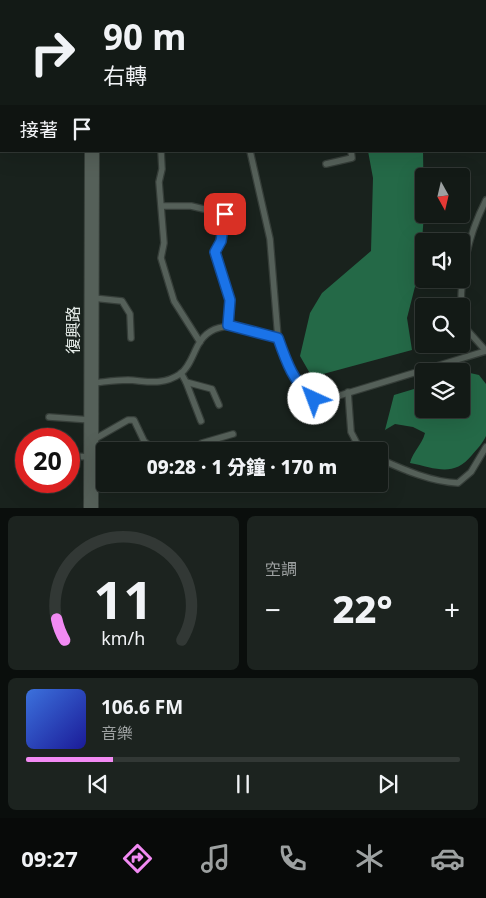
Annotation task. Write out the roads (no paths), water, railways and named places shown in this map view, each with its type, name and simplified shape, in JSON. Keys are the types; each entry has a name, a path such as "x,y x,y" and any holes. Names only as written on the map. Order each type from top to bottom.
{"street":[{"name":"復興路","path":"91,508 92,152"}],"lane":[{"path":"162,152 162,168 159,182 163,206 164,243 161,258 174,301 200,342"},
{"path":"250,152 270,239 278,338 292,372 300,385 314,399 328,399 486,351 470,333"},
{"path":"326,164 352,158 351,152"},
{"path":"461,298 461,282 471,230 486,200"},
{"path":"163,206 191,206 225,214 221,241 215,252 230,300 228,325"},
{"path":"91,298 122,301 130,314 131,338"},
{"path":"91,383 129,380 151,383 181,373 200,342 213,330 228,325 278,338"},
{"path":"181,373 201,421"},
{"path":"186,382 212,389 219,405"},
{"path":"348,392 351,432 356,442"},
{"path":"49,417 91,420"},
{"path":"91,441 128,420 134,420 145,442"},
{"path":"205,442 233,434"},
{"path":"388,462 412,472 458,483 472,472 486,447"},
{"path":"80,456 91,457"}]}
